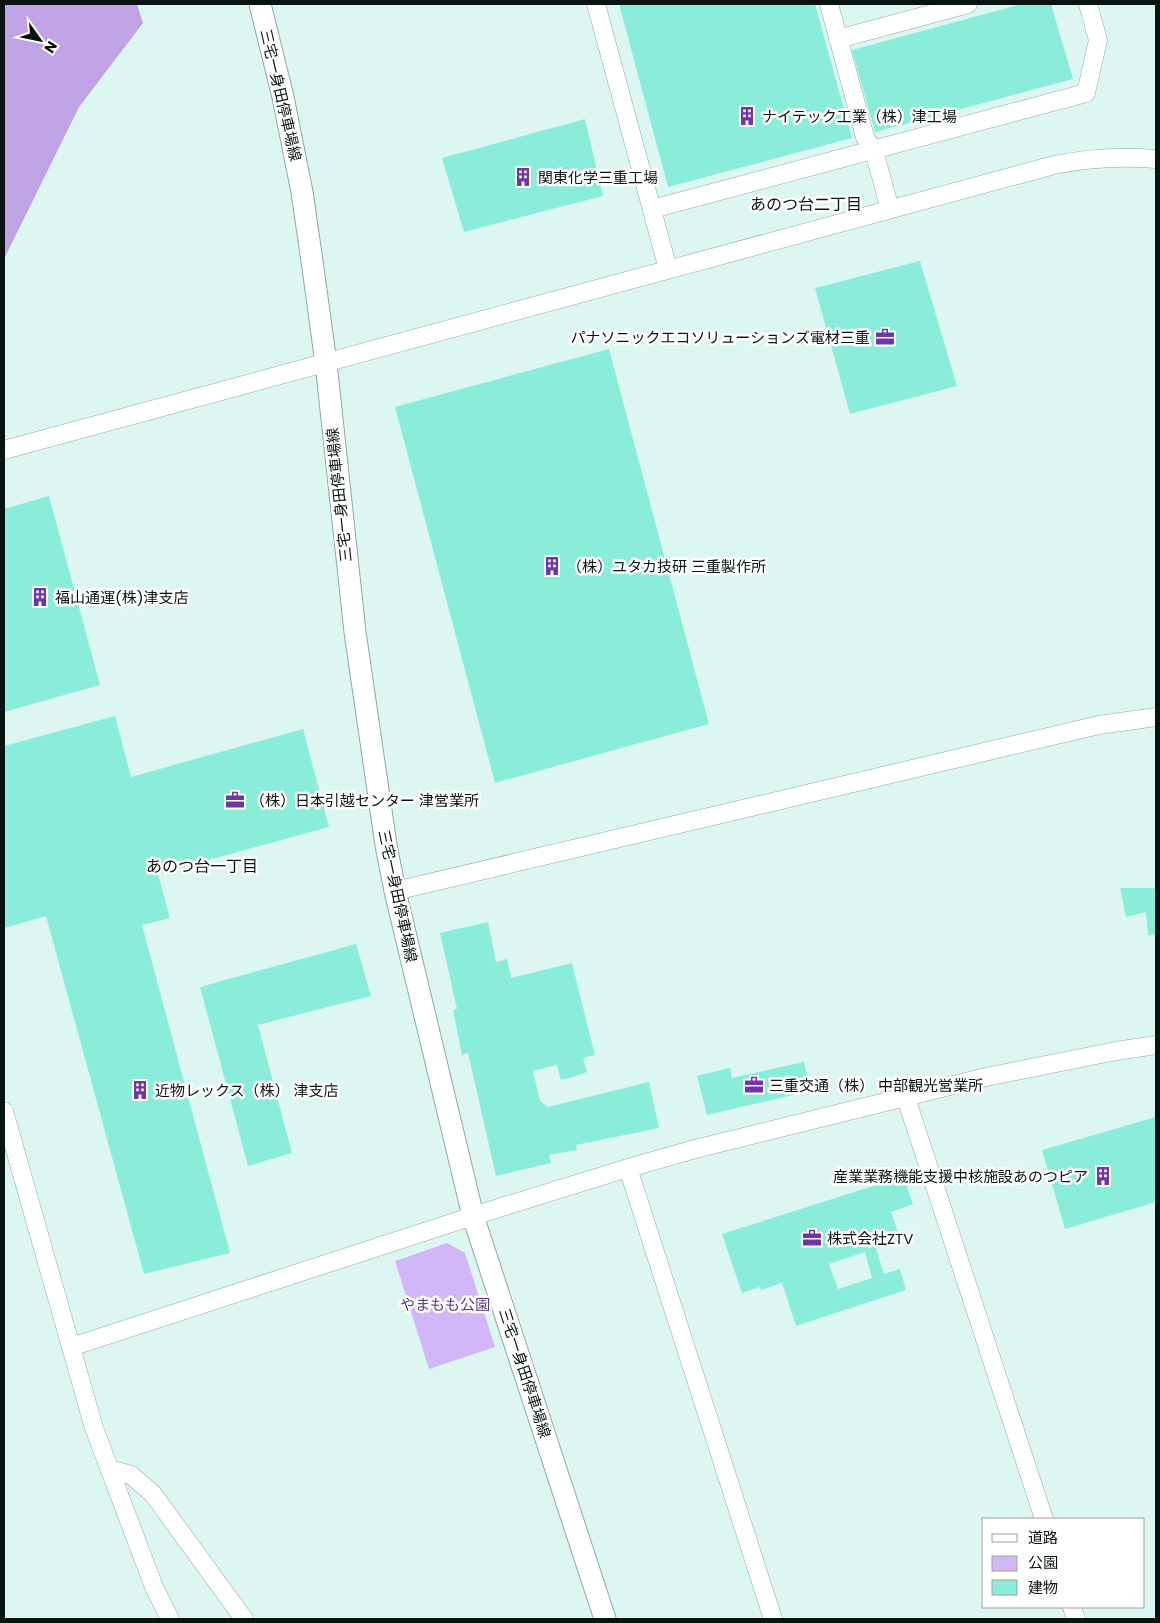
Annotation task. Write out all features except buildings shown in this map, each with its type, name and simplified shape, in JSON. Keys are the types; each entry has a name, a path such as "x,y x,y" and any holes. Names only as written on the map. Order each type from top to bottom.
{"main road":[{"name":"三宅一身田停車場線","path":"260,4 283,97 302,192 326,363 355,632 394,891 473,1216 605,1619"}],"street":[{"path":"596,4 668,269"},
{"path":"829,4 865,137 874,151 890,209"},
{"path":"838,38 968,4"},
{"path":"652,209 1086,93 1098,40 1088,4"},
{"path":"4,450 1073,161 1131,157 1156,159"},
{"path":"394,891 1099,725 1156,717"},
{"path":"71,1347 473,1216 698,1148 986,1077 1156,1044"},
{"path":"906,1098 1044,1518"},
{"path":"4,1111 91,1419 154,1586 170,1619"},
{"path":"628,1168 774,1619"},
{"path":"109,1469 131,1475 153,1494 244,1619"}],"green space":[{"name":"やまもも公園","path":"447,1243 465,1253 495,1347 429,1369 395,1261"}],"shaded area":[{"path":"4,4 137,4 143,23 79,107 4,259"}],"place":[{"name":"ナイテック工業（株）津工場","path":"747,116"},
{"name":"関東化学三重工場","path":"523,177"},
{"name":"パナソニックエコソリューションズ電材三重","path":"885,337"},
{"name":"（株）ユタカ技研 三重製作所","path":"552,566"},
{"name":"福山通運(株)津支店","path":"40,597"},
{"name":"（株）日本引越センター 津営業所","path":"235,800"},
{"name":"三重交通（株） 中部観光営業所","path":"754,1085"},
{"name":"近物レックス（株） 津支店","path":"140,1090"},
{"name":"産業業務機能支援中核施設あのつピア","path":"1103,1176"},
{"name":"株式会社ZTV","path":"812,1238"}],"district":[{"name":"あのつ台二丁目","path":"806,204"},
{"name":"あのつ台一丁目","path":"202,866"}]}
